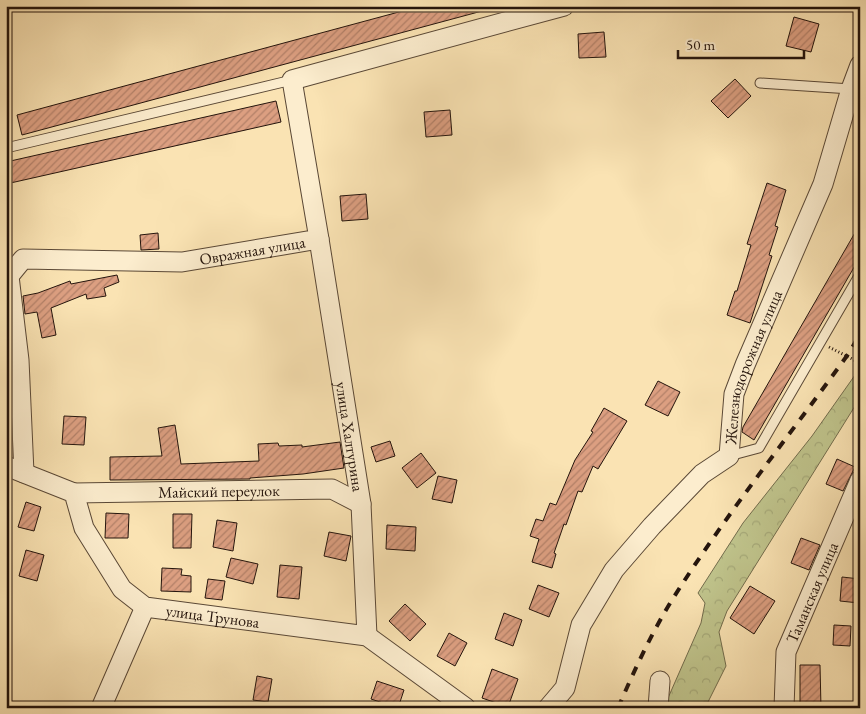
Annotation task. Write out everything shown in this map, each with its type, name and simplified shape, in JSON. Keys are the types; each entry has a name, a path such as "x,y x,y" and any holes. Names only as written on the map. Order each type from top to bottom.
{"street":[{"path":"292,80 564,6"},
{"name":"Железнодорожная улица","path":"548,708 565,688 581,625 614,570 652,526 702,474 729,456 734,394 823,184 850,89 860,65"},
{"name":"Овражная улица","path":"24,473 19,360 9,276 23,259 182,262 319,239 292,80"},
{"name":"улица Халтурина","path":"319,239 360,504 367,636"},
{"path":"6,466 74,493"},
{"name":"Таманская улица","path":"784,708 786,652 860,480"},
{"name":"Майский переулок","path":"74,493 332,489 360,504"},
{"name":"улица Трунова","path":"74,493 84,528 122,589 145,607 367,636 466,708"},
{"path":"100,708 145,607"},
{"path":"658,708 660,681"}],"lane":[{"path":"6,148 292,80"},
{"path":"760,83 850,89"},
{"path":"729,456 759,448 860,274"}],"path":[{"path":"820,342 860,363"}],"green space":[{"path":"860,368 860,398 727,611 719,632 726,666 705,708 668,708 668,698 701,623 705,603 698,593 743,523 812,436"}],"building":[{"path":"421,6 481,6 482,11 22,135 17,115"},
{"path":"794,17 819,24 811,52 786,46"},
{"path":"604,32 606,57 579,58 578,34"},
{"path":"735,79 751,96 728,118 711,101"},
{"path":"276,101 281,122 6,184 6,162"},
{"path":"450,110 452,135 426,137 424,112"},
{"path":"767,183 786,190 775,226 778,227 769,255 772,256 750,323 727,315 735,291 737,291 751,245 747,244"},
{"path":"366,194 368,219 342,221 340,196"},
{"path":"860,224 860,257 754,440 742,432 743,427"},
{"path":"158,233 159,249 141,250 140,235"},
{"path":"117,275 119,282 104,288 106,296 87,299 86,294 51,308 56,335 42,338 37,312 25,314 23,296 38,293 70,281 71,284"},
{"path":"658,381 680,392 668,416 645,405"},
{"path":"604,408 627,421 598,469 593,466 582,492 578,491 554,553 556,554 552,568 532,562 539,539 530,536 536,519 543,521 550,503 556,505 575,460 593,432 591,431"},
{"path":"64,416 86,417 84,445 62,444"},
{"path":"175,425 181,464 259,461 258,444 278,443 279,446 302,445 302,447 340,442 344,468 250,479 110,480 110,457 162,456 158,428"},
{"path":"390,441 395,456 376,462 371,447"},
{"path":"421,453 436,473 417,488 402,468"},
{"path":"837,459 855,467 843,491 826,484"},
{"path":"438,476 457,480 452,503 432,499"},
{"path":"26,502 41,507 34,531 18,527"},
{"path":"106,513 129,514 128,538 105,538"},
{"path":"173,514 192,514 191,548 173,548"},
{"path":"217,520 237,523 233,551 213,547"},
{"path":"387,525 416,527 415,551 386,549"},
{"path":"329,532 351,536 346,561 324,556"},
{"path":"801,538 820,545 809,570 791,563"},
{"path":"26,550 44,555 37,581 19,576"},
{"path":"231,558 258,564 253,584 226,577"},
{"path":"280,565 302,567 299,599 277,597"},
{"path":"162,568 182,569 181,575 191,576 191,592 161,591"},
{"path":"842,577 860,579 859,603 840,601"},
{"path":"208,579 225,581 222,600 205,598"},
{"path":"538,585 559,593 549,617 529,609"},
{"path":"750,586 775,601 754,634 730,618"},
{"path":"405,604 426,624 410,641 389,621"},
{"path":"504,613 522,620 513,646 495,639"},
{"path":"834,625 851,626 850,646 833,645"},
{"path":"449,633 467,643 455,666 437,656"},
{"path":"800,665 820,665 821,708 800,708"},
{"path":"492,669 518,679 508,707 482,698"},
{"path":"257,676 272,679 268,702 253,700"},
{"path":"377,681 404,690 398,708 371,699"}],"railway":[{"path":"618,708 643,653 672,600 714,537 849,353 860,334"}]}
